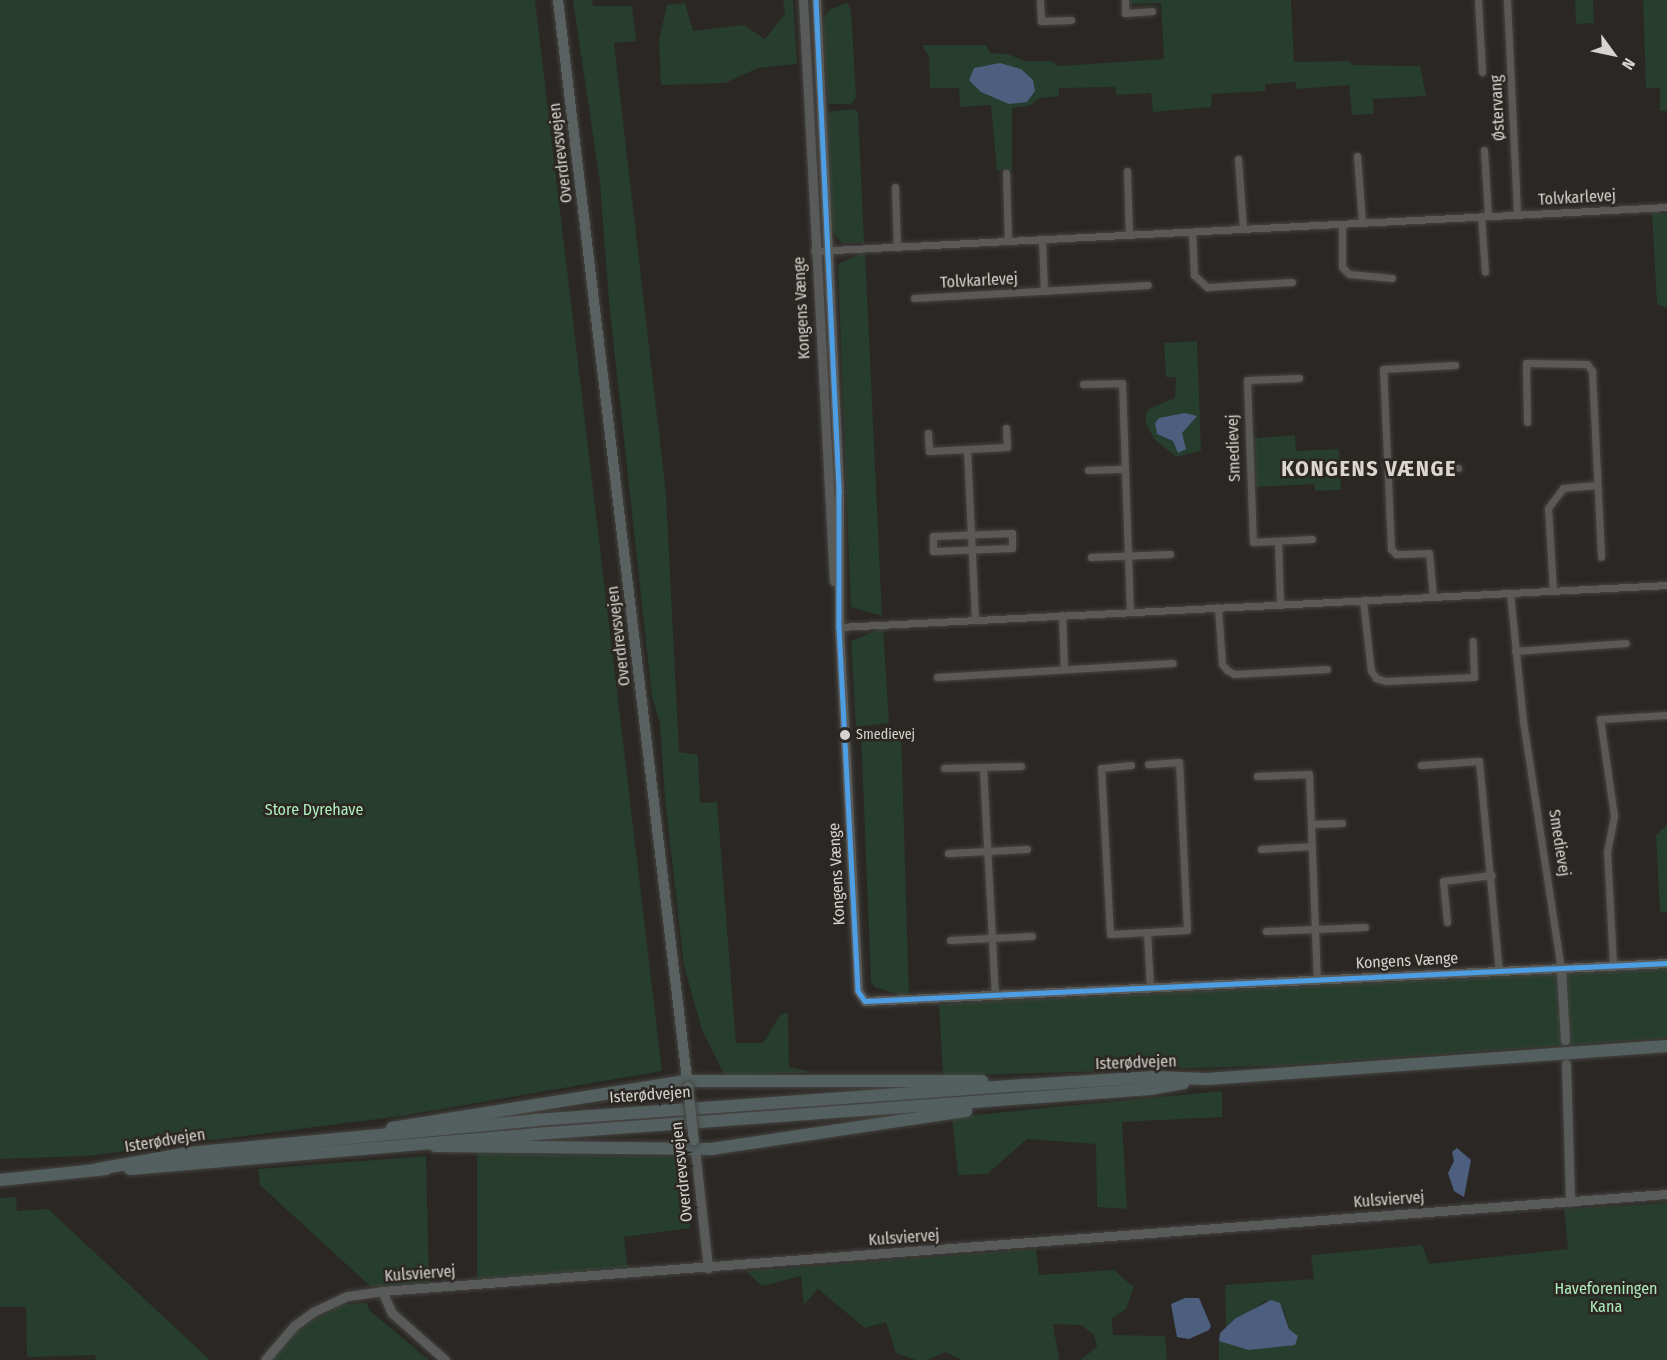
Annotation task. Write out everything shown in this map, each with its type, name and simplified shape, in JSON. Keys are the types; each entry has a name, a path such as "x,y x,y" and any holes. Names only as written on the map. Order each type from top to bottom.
{"highway":[{"name":"Isterødvejen","path":"0,1180 98,1169 421,1143 1150,1089 1207,1079 1667,1046"},
{"name":"Isterødvejen","path":"98,1169 189,1153 371,1135 1028,1085 1153,1077 1207,1079"},
{"path":"371,1135 403,1124 687,1084 942,1080 1028,1085"},
{"path":"421,1143 446,1149 694,1145 983,1109 1020,1099"}],"main road":[{"name":"Overdrevsvejen","path":"558,0 694,1145"}],"street":[{"name":"Kongens Vænge","path":"802,0 831,542 839,613"},
{"name":"Kongens Vænge","path":"816,0 839,491 839,627 858,991 865,1001 1667,963"},
{"path":"1040,0 1041,21 1071,20"},
{"path":"1125,0 1125,13 1152,11"},
{"name":"Østervang","path":"1478,0 1482,72"},
{"name":"Østervang","path":"1507,0 1517,215"},
{"path":"1484,150 1485,272"},
{"path":"1357,156 1362,223"},
{"path":"1238,159 1243,229"},
{"path":"1127,171 1129,235"},
{"path":"1006,173 1008,241"},
{"path":"895,187 897,247"},
{"name":"Tolvkarlevej","path":"814,251 1667,207"},
{"path":"1342,224 1342,267 1349,274 1392,278"},
{"path":"1192,232 1194,275 1207,287 1292,282"},
{"path":"1042,240 1044,291"},
{"name":"Tolvkarlevej","path":"914,298 1148,285"},
{"path":"1527,422 1526,363 1587,364 1592,371 1600,557"},
{"path":"1433,597 1430,553 1396,554 1391,549 1383,369 1455,365"},
{"name":"Smedievej","path":"1299,378 1247,380 1253,542 1312,539"},
{"path":"1083,384 1122,383 1130,612"},
{"path":"928,433 929,451 1007,447 1006,428"},
{"path":"967,449 975,620"},
{"path":"1388,473 1458,468"},
{"path":"1088,471 1125,469"},
{"path":"1553,591 1548,508 1563,488 1597,485"},
{"path":"1012,533 1012,548 933,552 933,537 971,535 1012,533"},
{"path":"1278,541 1280,605"},
{"path":"1091,557 1170,554"},
{"path":"839,627 1667,585"},
{"name":"Smedievej","path":"1510,593 1515,651 1561,969 1565,1040"},
{"path":"1363,601 1371,671 1376,678 1385,681 1474,677 1473,641"},
{"path":"1218,607 1222,664 1227,670 1244,674 1327,669"},
{"path":"1062,615 1064,669"},
{"path":"1515,651 1626,643"},
{"path":"937,677 1173,663"},
{"path":"1613,965 1607,852 1614,816 1600,719 1667,715"},
{"path":"1421,765 1479,761 1492,875 1499,971"},
{"path":"1131,765 1101,768 1110,934 1187,930 1179,762 1149,764"},
{"path":"944,768 1021,766"},
{"path":"983,768 995,996"},
{"path":"1257,776 1309,774 1317,981"},
{"path":"1311,824 1342,823"},
{"path":"1261,849 1312,846"},
{"path":"948,853 1027,849"},
{"path":"1447,922 1443,881 1492,875"},
{"path":"1266,931 1365,927"},
{"path":"1147,932 1150,988"},
{"path":"950,940 1032,936"},
{"path":"1566,1064 1570,1202"},
{"name":"Overdrevsvejen","path":"694,1145 708,1268"},
{"name":"Kulsviervej","path":"265,1360 294,1326 313,1312 348,1296 382,1291 1667,1194"},
{"path":"382,1291 392,1313 445,1360"}],"green space":[{"name":"Store Dyrehave","path":"0,0 535,0 662,1071 401,1116 87,1156 0,1159"},
{"path":"573,0 592,0 593,6 632,6 636,41 614,43 666,494 679,752 698,755 700,803 717,802 736,1043 763,1043 781,1014 788,1013 789,1067 812,1072 725,1076 702,1030 684,966 665,800 660,723 652,697 609,302 600,183"},
{"path":"783,0 793,0 797,64 758,68 725,83 661,85 659,40 667,5 685,3 693,31 744,25 765,39 785,14"},
{"path":"1129,0 1291,0 1294,62 1348,61 1354,65 1420,66 1426,96 1373,99 1374,114 1352,115 1349,85 1296,89 1296,82 1265,84 1265,91 1212,94 1211,107 1153,112 1151,93 1117,95 1115,87 1059,88 1059,96 1040,98 1029,106 1012,108 1012,170 997,171 991,105 960,107 959,88 930,88 929,57 922,45 986,45 990,53 1008,54 1024,61 1051,61 1059,66 1164,59 1161,3 1129,4"},
{"path":"1575,0 1593,0 1594,23 1576,24"},
{"path":"1643,0 1667,0 1667,111 1660,111 1660,88 1646,88"},
{"path":"847,3 851,9 856,97 852,104 828,104 823,20 829,10"},
{"path":"853,109 858,112 864,243 842,243 830,228 827,112"},
{"path":"1652,213 1667,214 1667,308 1657,304"},
{"path":"865,252 882,616 851,607 838,264"},
{"path":"1197,341 1201,451 1176,457 1154,439 1146,423 1146,414 1149,409 1175,398 1176,377 1166,377 1164,343"},
{"path":"1295,435 1296,451 1339,449 1341,490 1315,491 1314,484 1256,487 1255,438"},
{"path":"883,628 889,723 856,727 851,641"},
{"path":"901,731 909,997 874,987 871,981 861,732"},
{"path":"1667,825 1667,913 1660,912 1656,835"},
{"path":"1667,968 1667,1038 1290,1065 943,1076 939,1004"},
{"path":"1222,1091 1222,1117 1122,1122 1127,1209 1097,1207 1096,1144 1027,1139 987,1174 958,1175 952,1117"},
{"path":"477,1153 680,1157 684,1164 690,1228 624,1237 628,1268 477,1280"},
{"path":"426,1156 429,1283 371,1287 260,1185 258,1169"},
{"path":"16,1197 17,1211 48,1209 210,1360 96,1360 95,1355 27,1357 26,1307 0,1307 0,1198"},
{"name":"Haveforeningen Kana","path":"1667,1203 1667,1360 1219,1360 1219,1341 1248,1350 1284,1346 1298,1336 1289,1329 1284,1310 1265,1301 1226,1328 1225,1285 1314,1279 1311,1255 1422,1245 1429,1264 1568,1249 1564,1209"},
{"path":"1036,1249 1039,1275 1114,1270 1134,1287 1126,1309 1112,1318 1113,1335 1165,1336 1167,1360 1080,1360 1097,1347 1094,1335 1081,1325 1053,1324 1059,1360 962,1360 945,1352 928,1360 916,1360 896,1353 886,1322 865,1328 818,1289 804,1305 801,1276 762,1286 746,1271"},
{"path":"367,1303 369,1310 429,1360 272,1360 293,1335 315,1319 345,1304"}],"water":[{"path":"1000,63 1021,69 1033,80 1035,91 1027,102 1009,104 981,92 969,80 974,68"},
{"path":"1185,413 1197,416 1182,433 1186,449 1178,453 1173,441 1157,434 1155,423 1159,418"},
{"path":"1457,1148 1471,1160 1464,1197 1454,1191 1448,1173 1454,1161 1452,1152"},
{"path":"1185,1298 1199,1298 1211,1326 1209,1330 1189,1339 1177,1337 1171,1304"},
{"path":"1271,1300 1280,1303 1289,1329 1298,1336 1295,1345 1248,1350 1219,1341 1220,1333 1236,1318"}],"transit line":[{"path":"816,0 839,491 839,627 858,991 865,1001 1667,963"}],"place":[{"name":"Smedievej","path":"845,735"}],"district":[{"name":"KONGENS VÆNGE","path":"1369,469"}]}
